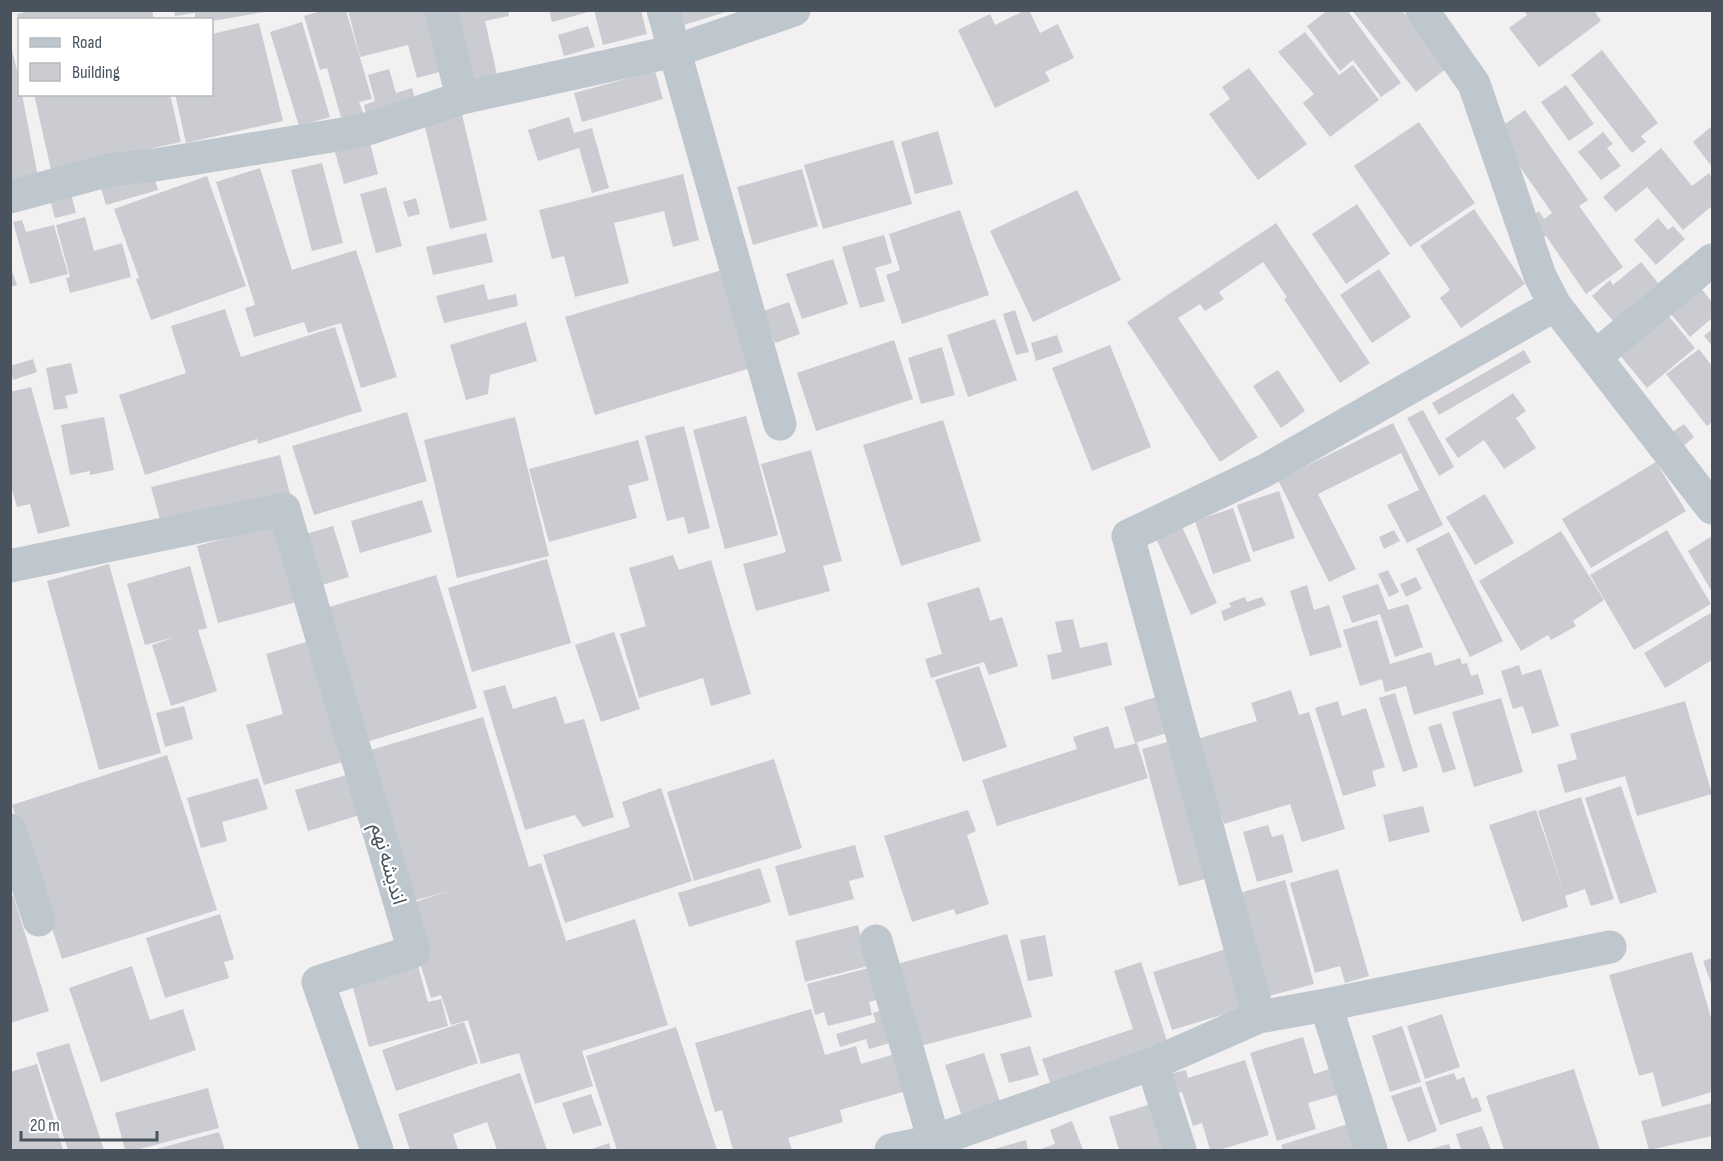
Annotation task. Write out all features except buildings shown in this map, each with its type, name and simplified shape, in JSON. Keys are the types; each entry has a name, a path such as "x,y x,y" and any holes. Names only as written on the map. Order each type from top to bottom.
{"street":[{"path":"441,10 462,98"},
{"path":"663,10 780,424"},
{"path":"10,197 109,170 155,165 361,130 462,98 675,51 794,10"},
{"path":"1422,10 1474,84 1540,276 1555,305 1713,508"},
{"path":"1596,356 1713,260"},
{"path":"1259,1017 1128,536 1264,471 1555,305"},
{"name":"اندیشه نهم","path":"10,566 284,509 414,951 318,982 377,1150"},
{"path":"10,830 39,920"},
{"path":"876,941 934,1141"},
{"path":"891,1150 934,1141 1152,1064 1259,1017 1610,947"},
{"path":"1326,1005 1371,1150"},
{"path":"1152,1064 1180,1150"}]}
